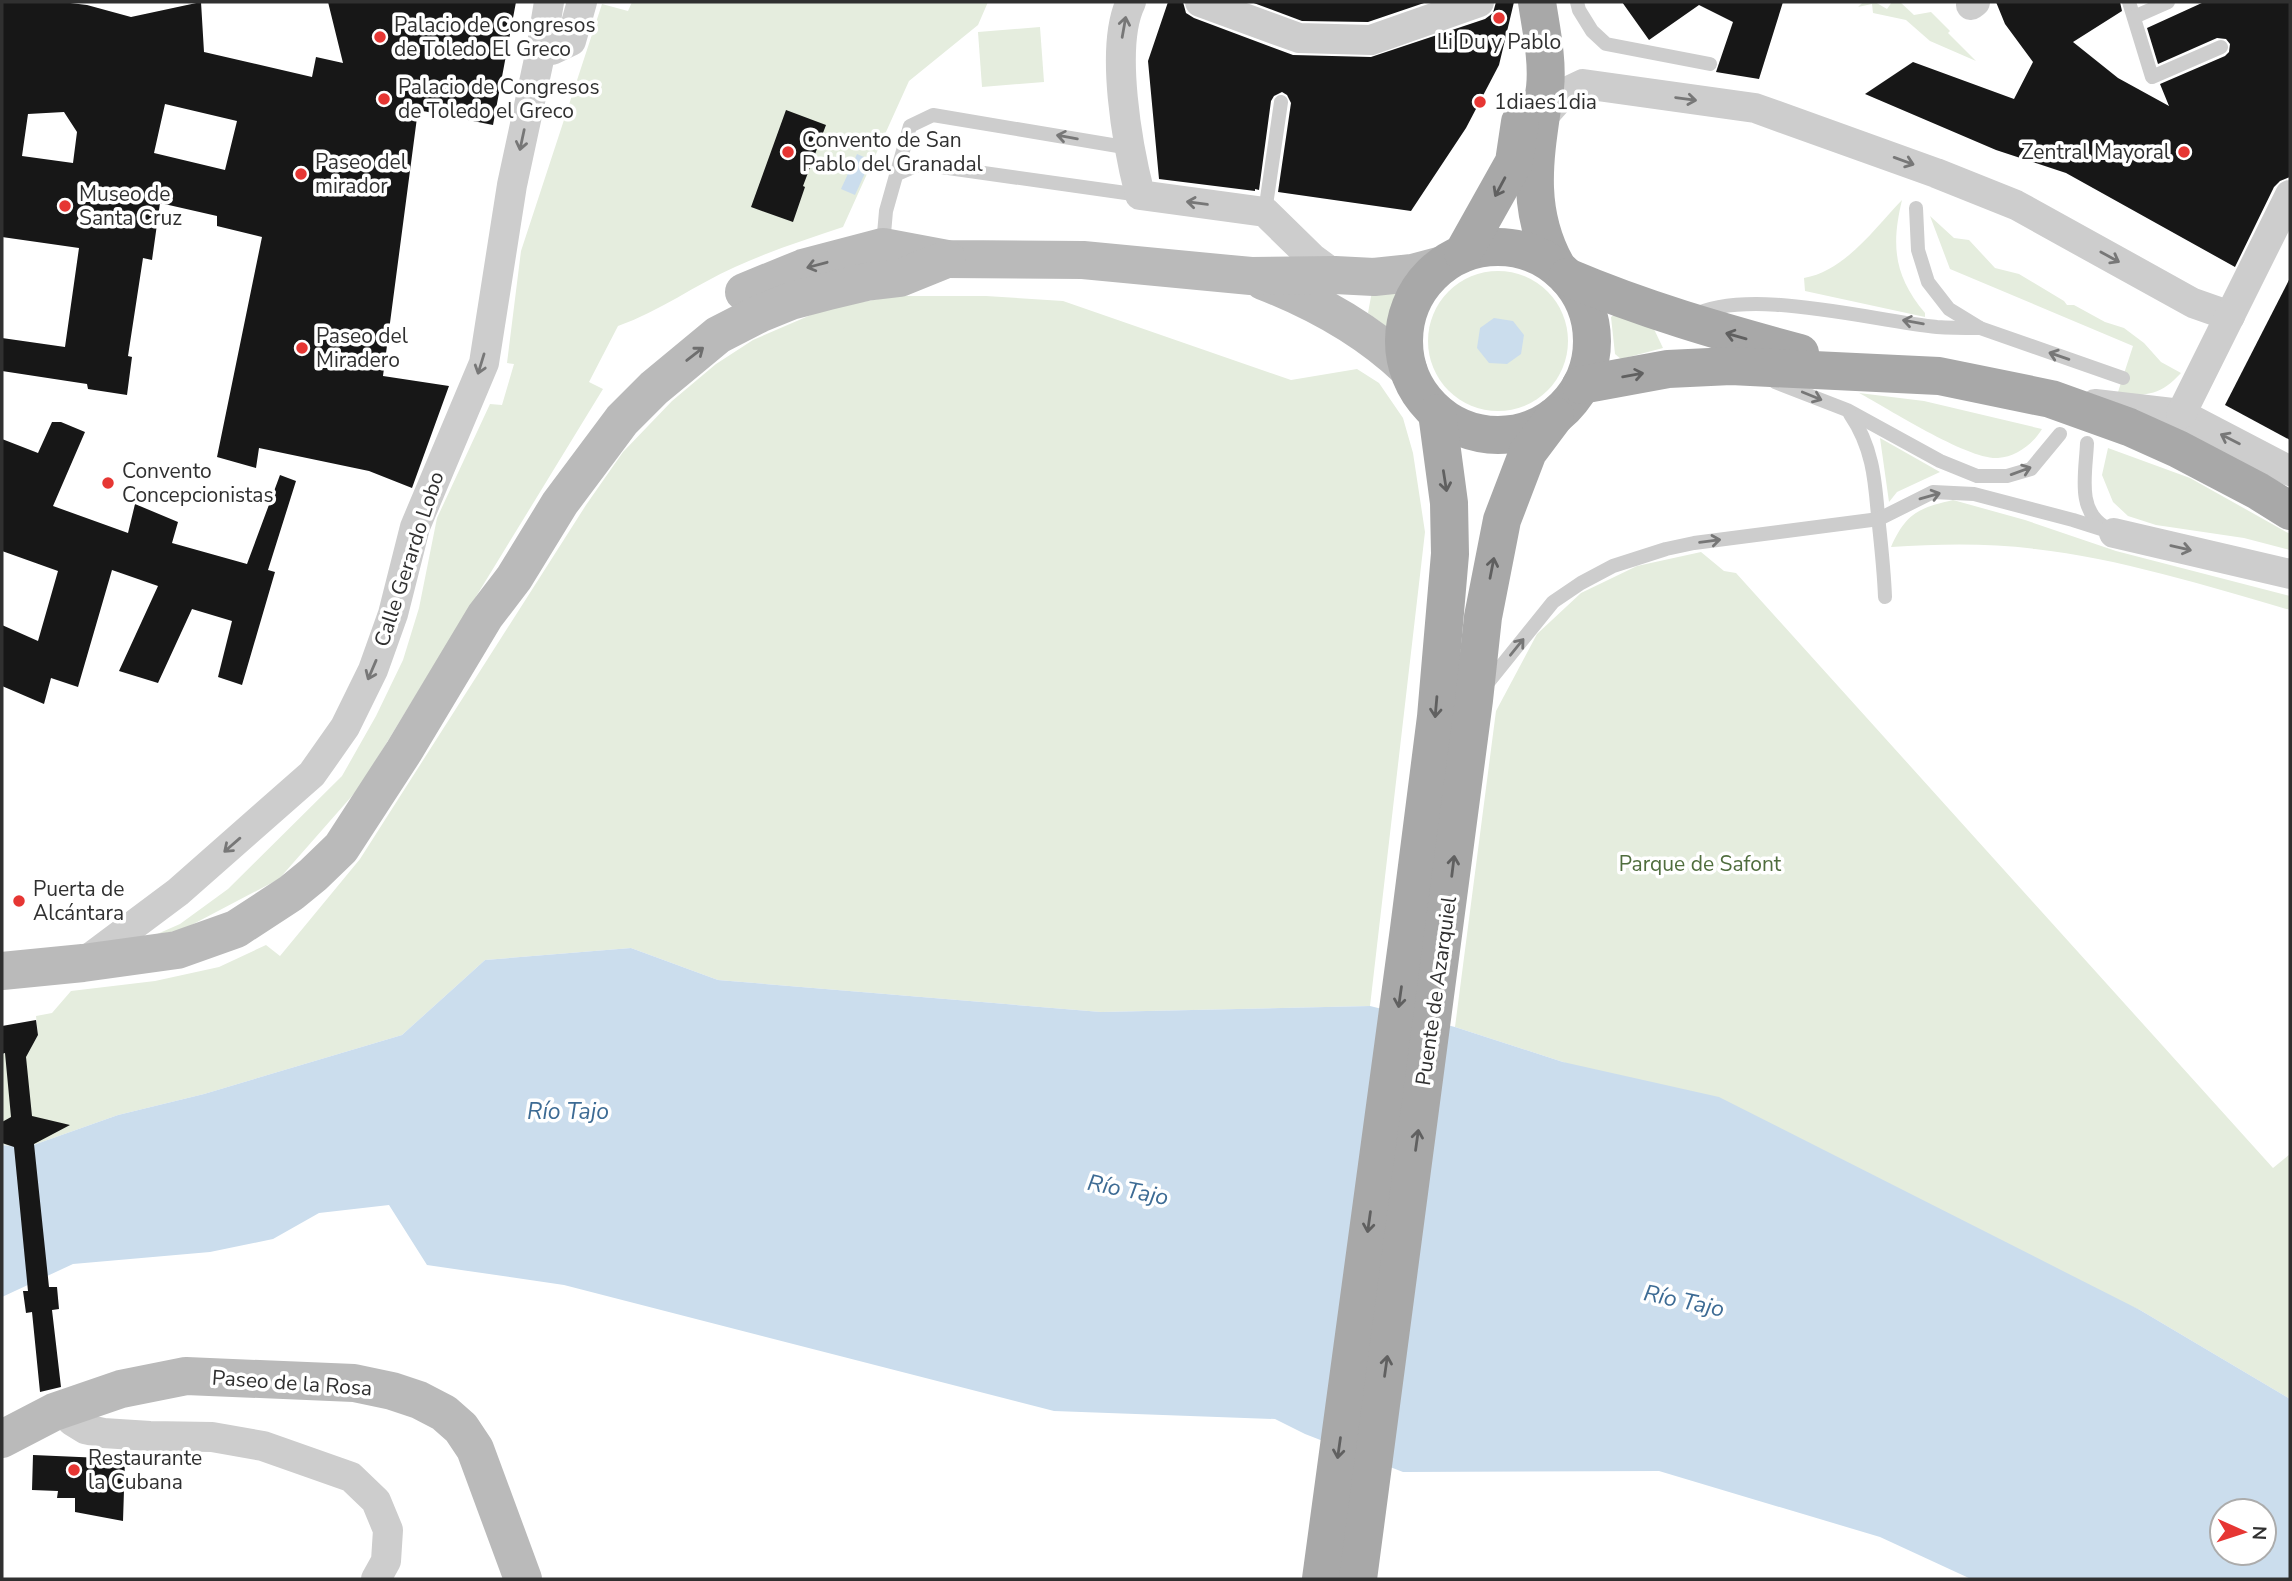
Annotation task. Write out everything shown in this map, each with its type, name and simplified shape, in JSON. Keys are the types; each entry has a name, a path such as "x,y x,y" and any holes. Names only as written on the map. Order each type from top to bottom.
{"main road":[{"path":"1537,2 1545,86 1536,148 1538,224 1562,272 1583,301 1591,328 1591,357 1581,385 1570,402 1555,416 1527,431 1495,436 1464,429 1437,413 1419,393 1408,369 1404,341 1408,312 1421,286 1452,259 1514,162 1537,2"},
{"path":"1452,259 1487,247 1512,248 1535,254 1562,272 1611,296 1735,336 1873,373"},
{"path":"1581,385 1668,369 1731,366 1939,376 2056,417 2129,427 2178,449 2290,511"},
{"name":"Puente de Azarquiel","path":"1427,931 1436,717 1450,554 1449,503 1437,413"},
{"name":"Puente de Azarquiel","path":"1333,1578 1427,931 1474,700 1483,617 1502,520 1528,452 1555,416"}],"street":[{"name":"Calle Gerardo Lobo","path":"83,963 178,892 312,774 345,727 373,670 389,625 415,527 484,363 512,185 549,2"},
{"path":"541,50 552,50 571,40 582,2"},
{"path":"1131,2 1123,26 1120,49 1122,85 1140,195 1265,212 1312,258 1335,275"},
{"path":"1200,2 1300,38 1371,40 1479,2"},
{"path":"1539,121 1564,93 1583,85 1755,108 1936,173 2016,205 2193,303 2230,316"},
{"path":"2181,414 2287,208"},
{"path":"485,616 505,567 539,505 571,455 632,376 670,341 730,299 803,268 883,247 947,259 1083,260 1251,276 1388,276 1412,273 1452,259"},
{"path":"2,972 177,950 236,929 263,913 313,875 341,848 485,616 514,578 560,503 622,420 654,388 718,335 759,314 791,300 866,282 900,278 947,259"},
{"path":"1251,276 1294,293 1345,319 1408,369"},
{"path":"2193,303 2215,345"},
{"path":"2056,417 2181,414 2290,471"},
{"path":"2114,533 2290,574"},
{"name":"Paseo de la Rosa","path":"2,1439 54,1412 121,1389 186,1376 354,1383 392,1391 419,1400 444,1413 461,1428 475,1449 521,1576"},
{"path":"66,1408 72,1421 85,1429 150,1436 212,1437 263,1446 351,1477 376,1501 388,1530 386,1562 376,1579"}],"lane":[{"path":"1577,2 1592,31 1606,44 1710,64"},
{"path":"2129,2 2152,77 2221,47"},
{"path":"2134,17 2168,2"},
{"path":"1265,212 1281,102"},
{"path":"883,247 886,211 910,126 933,115 1118,146 1132,155"},
{"path":"897,174 920,164 1140,195"},
{"path":"1916,208 1918,250 1928,282 1950,309 1980,328 2123,378"},
{"path":"1684,320 1708,307 1785,305 1936,327 1980,328"},
{"path":"1731,366 1847,410 1940,461 1977,476 2007,476 2031,469 2056,417"},
{"path":"1847,410 1860,429 1872,461 1884,552 1885,597"},
{"path":"2087,443 2085,495 2092,520 2114,533"},
{"path":"1474,700 1553,602 1613,566 1666,549 1879,519 1933,492 1975,494 2114,533"}],"green space":[{"path":"632,2 988,2 978,25 909,81 843,227 748,261 618,326 589,382 603,389 359,788 279,879 182,930 155,935 180,924 228,889 342,776 376,716 403,660 419,608 437,518 490,404 502,405 514,364 507,363 521,251 602,4 628,11"},
{"path":"1863,2 1875,2 1887,9 1892,2 1900,2 1914,15 1931,12 1976,61 1930,41 1906,20 1873,13 1872,4 1858,7"},
{"path":"1040,27 1044,82 982,87 978,32"},
{"path":"1902,200 1896,246 1898,260 1907,286 1925,317 1805,291 1804,278 1819,274 1846,258"},
{"path":"1930,216 1954,238 1969,240 1995,268 2019,274 2067,305 2074,305 2105,322 2124,328 2144,343 2161,362 2181,373 2160,390 2120,396 2118,392 2133,346 1950,269"},
{"path":"1498,271 1525,276 1547,292 1563,314 1568,341 1563,368 1547,390 1525,406 1498,411 1471,406 1449,390 1433,368 1428,341 1433,314 1449,292 1471,276"},
{"path":"1398,288 1387,327 1368,313 1372,291"},
{"path":"896,296 986,296 1063,301 1291,380 1357,369 1379,383 1403,418 1413,453 1425,532 1370,1006 1101,1012 718,980 631,948 485,960 402,1035 204,1094 118,1115 25,1148 2,1145 2,1054 30,1049 38,1035 36,1016 52,1013 71,991 155,981 219,967 266,945 280,956 360,859 586,505 623,452 672,401 716,364 753,340 827,308"},
{"path":"1617,313 1652,325 1663,348 1621,359 1615,354 1611,317"},
{"path":"1859,393 1924,401 2042,429 2029,445 2017,452 1998,458 1985,456 1949,443"},
{"path":"1880,438 1940,472 1897,492 1889,502"},
{"path":"2108,448 2190,478 2290,534 2290,550 2244,538 2156,525 2128,516 2113,502 2102,475"},
{"path":"1953,500 2025,520 2116,551 2290,596 2290,610 2164,574 2067,553 1981,545 1891,547 1908,519 1922,509"},
{"name":"Parque de Safont","path":"1701,552 1724,571 1736,573 2273,1168 2290,1154 2290,1399 2140,1310 1563,1062 1455,1027 1496,711 1537,634 1581,593 1637,566"}],"water":[{"path":"857,154 871,160 855,195 841,189"},
{"path":"1494,318 1513,321 1524,335 1521,354 1507,364 1489,363 1477,348 1480,328"},
{"name":"Río Tajo","path":"631,948 718,980 1101,1012 1370,1006 1455,1027 1563,1062 1719,1097 2140,1310 2290,1399 2290,1579 1971,1579 1880,1537 1659,1471 1403,1472 1305,1434 1275,1419 1054,1411 564,1285 427,1265 389,1205 319,1213 273,1239 210,1252 73,1264 2,1297 2,1145 25,1148 118,1115 204,1094 402,1035 485,960"}],"building":[{"path":"2,2 62,2 87,5 131,17 201,2 204,52 312,77 316,57 343,63 328,2 516,2 493,125 418,110 383,376 449,386 412,488 369,471 259,448 256,468 217,457 262,237 217,226 217,216 160,203 152,260 143,258 128,356 132,357 127,395 88,389 87,384 2,371 2,338 65,347 79,248 2,237","holes":["165,104 237,121 225,170 154,153","64,112 77,132 73,163 22,156 28,114"]},
{"path":"1168,2 1183,2 1186,13 1194,18 1293,55 1371,57 1485,19 1493,13 1496,2 1514,2 1499,65 1466,128 1411,211 1278,192 1291,103 1282,92 1271,101 1259,190 1159,179 1148,61"},
{"path":"1251,2 1427,2 1368,22 1302,21"},
{"path":"1622,2 1783,2 1759,79 1716,72 1733,22 1699,5 1649,40"},
{"path":"1996,2 2120,2 2122,11 2073,42 2118,78 2169,106 2160,84 2225,56 2229,52 2230,44 2226,39 2217,38 2158,64 2147,28 2204,2 2290,2 2290,177 2274,187 2235,267 2066,173 1996,150 1865,94 1913,62 2014,99 2033,62 2005,24"},
{"path":"786,110 826,125 803,186 805,187 793,222 751,207"},
{"path":"2290,278 2290,440 2225,405"},
{"path":"52,422 61,422 85,432 53,506 128,533 135,504 178,522 172,543 247,564 280,475 296,481 268,570 275,572 242,685 218,677 232,621 192,609 158,683 119,671 158,586 112,570 78,687 51,678 44,704 2,686 2,625 38,641 58,571 2,551 2,439 38,453"},
{"path":"36,1020 38,1035 26,1057 32,1116 70,1125 34,1144 49,1287 57,1287 59,1309 52,1310 61,1387 40,1392 32,1312 26,1313 23,1291 28,1291 14,1147 2,1143 2,1122 11,1117 5,1053 2,1054 2,1026"},
{"path":"33,1455 125,1459 123,1521 75,1512 75,1498 57,1498 58,1491 32,1490"}],"place":[{"name":"Li Du y Pablo","path":"1499,18"},
{"name":"Palacio de Congresos de Toledo El Greco","path":"380,37"},
{"name":"Palacio de Congresos de Toledo el Greco","path":"384,99"},
{"name":"1diaes1dia","path":"1480,102"},
{"name":"Convento de San Pablo del Granadal","path":"788,152"},
{"name":"Zentral Mayoral","path":"2184,152"},
{"name":"Paseo del mirador","path":"301,174"},
{"name":"Museo de Santa Cruz","path":"65,206"},
{"name":"Paseo del Miradero","path":"302,348"},
{"name":"Convento Concepcionistas","path":"108,483"},
{"name":"Puerta de Alcántara","path":"19,901"},
{"name":"Restaurante la Cubana","path":"74,1470"}]}
